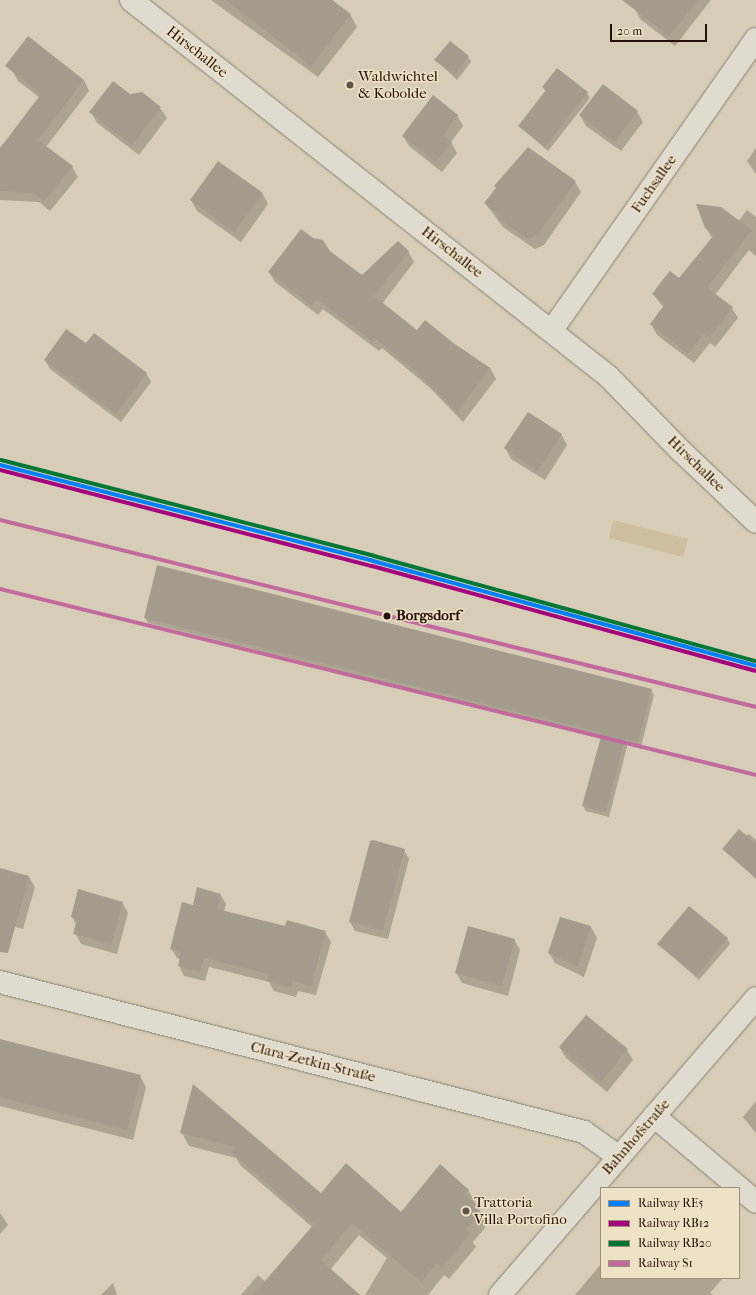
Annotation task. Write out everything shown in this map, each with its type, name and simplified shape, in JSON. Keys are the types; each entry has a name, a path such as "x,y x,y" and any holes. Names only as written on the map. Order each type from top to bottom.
{"street":[{"name":"Hirschallee","path":"132,0 552,330 608,376 681,451 756,522"},
{"name":"Fuchsallee","path":"552,330 756,39"},
{"name":"Clara-Zetkin-Straße","path":"0,982 584,1132 619,1157"},
{"name":"Bahnhofstraße","path":"500,1295 756,998"},
{"path":"654,1116 738,1187"},
{"path":"740,1189 756,1202"}],"shaded area":[{"path":"613,520 688,539 683,557 609,538"}],"building":[{"path":"226,0 332,0 351,14 311,66"},
{"path":"622,0 698,0 669,36"},
{"path":"28,36 84,80 38,140 73,166 44,201 33,193 0,191 0,148 41,94 5,66"},
{"path":"450,41 469,56 454,75 434,60"},
{"path":"557,68 588,92 545,147 518,126 546,90 542,87"},
{"path":"113,81 130,94 142,92 161,107 132,145 89,112"},
{"path":"603,84 638,111 614,142 579,115"},
{"path":"433,95 458,115 443,135 452,142 436,162 402,136"},
{"path":"528,147 576,181 538,234 528,239 496,217 498,215 484,203 496,188 494,186"},
{"path":"218,161 263,193 234,232 190,200"},
{"path":"696,204 721,207 752,230 707,288 733,307 709,338 704,334 688,354 650,324 665,304 652,294 670,271 679,278 714,235 705,228"},
{"path":"301,229 313,238 323,240 330,251 362,275 398,241 409,251 374,296 417,330 425,320 452,342 490,368 457,412 421,376 375,338 373,342 317,299 312,306 268,272"},
{"path":"66,329 86,343 94,333 147,373 116,414 44,360"},
{"path":"528,412 562,434 538,471 504,448"},
{"path":"157,565 652,689 638,742 625,739 606,812 582,806 602,733 144,618"},
{"path":"739,829 756,844 756,878 722,849"},
{"path":"373,840 405,849 383,930 349,922 370,841"},
{"path":"0,868 29,876 8,953 0,952"},
{"path":"197,887 221,894 217,909 285,926 287,920 326,931 311,986 293,981 291,988 267,981 269,974 204,958 200,972 178,966 181,952 170,949 182,902 193,905"},
{"path":"78,889 123,902 111,944 73,934 77,919 71,917"},
{"path":"689,906 728,938 696,976 657,944"},
{"path":"560,917 591,926 578,967 548,953"},
{"path":"468,926 515,939 502,986 455,973"},
{"path":"586,1015 628,1049 601,1082 559,1047"},
{"path":"0,1039 141,1075 127,1130 0,1097"},
{"path":"193,1084 321,1193 346,1163 401,1212 440,1164 469,1190 465,1194 477,1205 478,1215 466,1230 470,1234 441,1267 437,1263 421,1282 352,1223 321,1260 360,1295 253,1295 314,1224 231,1152 235,1147 180,1133"}],"rail line":[{"name":"RB20","path":"1,460 374,556 756,661"},
{"name":"RE5","path":"0,465 373,561 756,666"},
{"name":"RB12","path":"0,470 372,566 755,671"},
{"name":"S1","path":"0,520 756,707"},
{"name":"S1","path":"0,589 756,775"}],"place":[{"name":"Waldwichtel & Kobolde","path":"350,85"},
{"name":"Borgsdorf","path":"387,616"},
{"name":"Trattoria Villa Portofino","path":"466,1211"}]}
